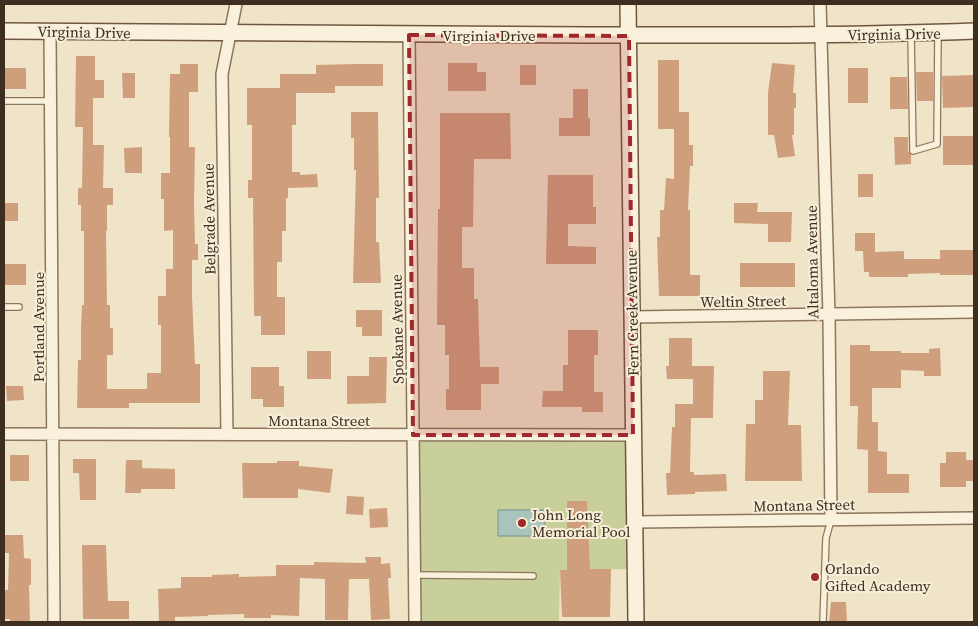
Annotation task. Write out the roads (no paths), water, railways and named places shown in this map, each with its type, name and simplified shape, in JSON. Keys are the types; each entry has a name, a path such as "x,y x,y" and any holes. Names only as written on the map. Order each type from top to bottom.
{"street":[{"name":"Belgrade Avenue","path":"227,434 222,74 236,4"},
{"name":"Fern Creek Avenue","path":"628,4 636,622"},
{"name":"Altaloma Avenue","path":"820,4 829,315 831,520"},
{"name":"Virginia Drive","path":"4,31 629,36 974,32"},
{"name":"Portland Avenue","path":"50,32 54,622"},
{"name":"Spokane Avenue","path":"409,35 415,622"},
{"name":"Weltin Street","path":"632,318 974,312"},
{"name":"Montana Street","path":"4,434 633,435"},
{"name":"Montana Street","path":"635,522 974,518"}],"lane":[{"path":"911,34 913,151 937,144 938,33"},
{"path":"4,101 51,101"},
{"path":"4,307 19,307"},
{"path":"823,622 826,538 831,520"},
{"path":"415,575 533,576"}],"water":[{"name":"John Long Memorial Pool","path":"498,510 545,510 545,536 498,536"}],"place":[{"name":"John Long Memorial Pool","path":"522,523"},
{"name":"Orlando Gifted Academy","path":"815,577"}]}
